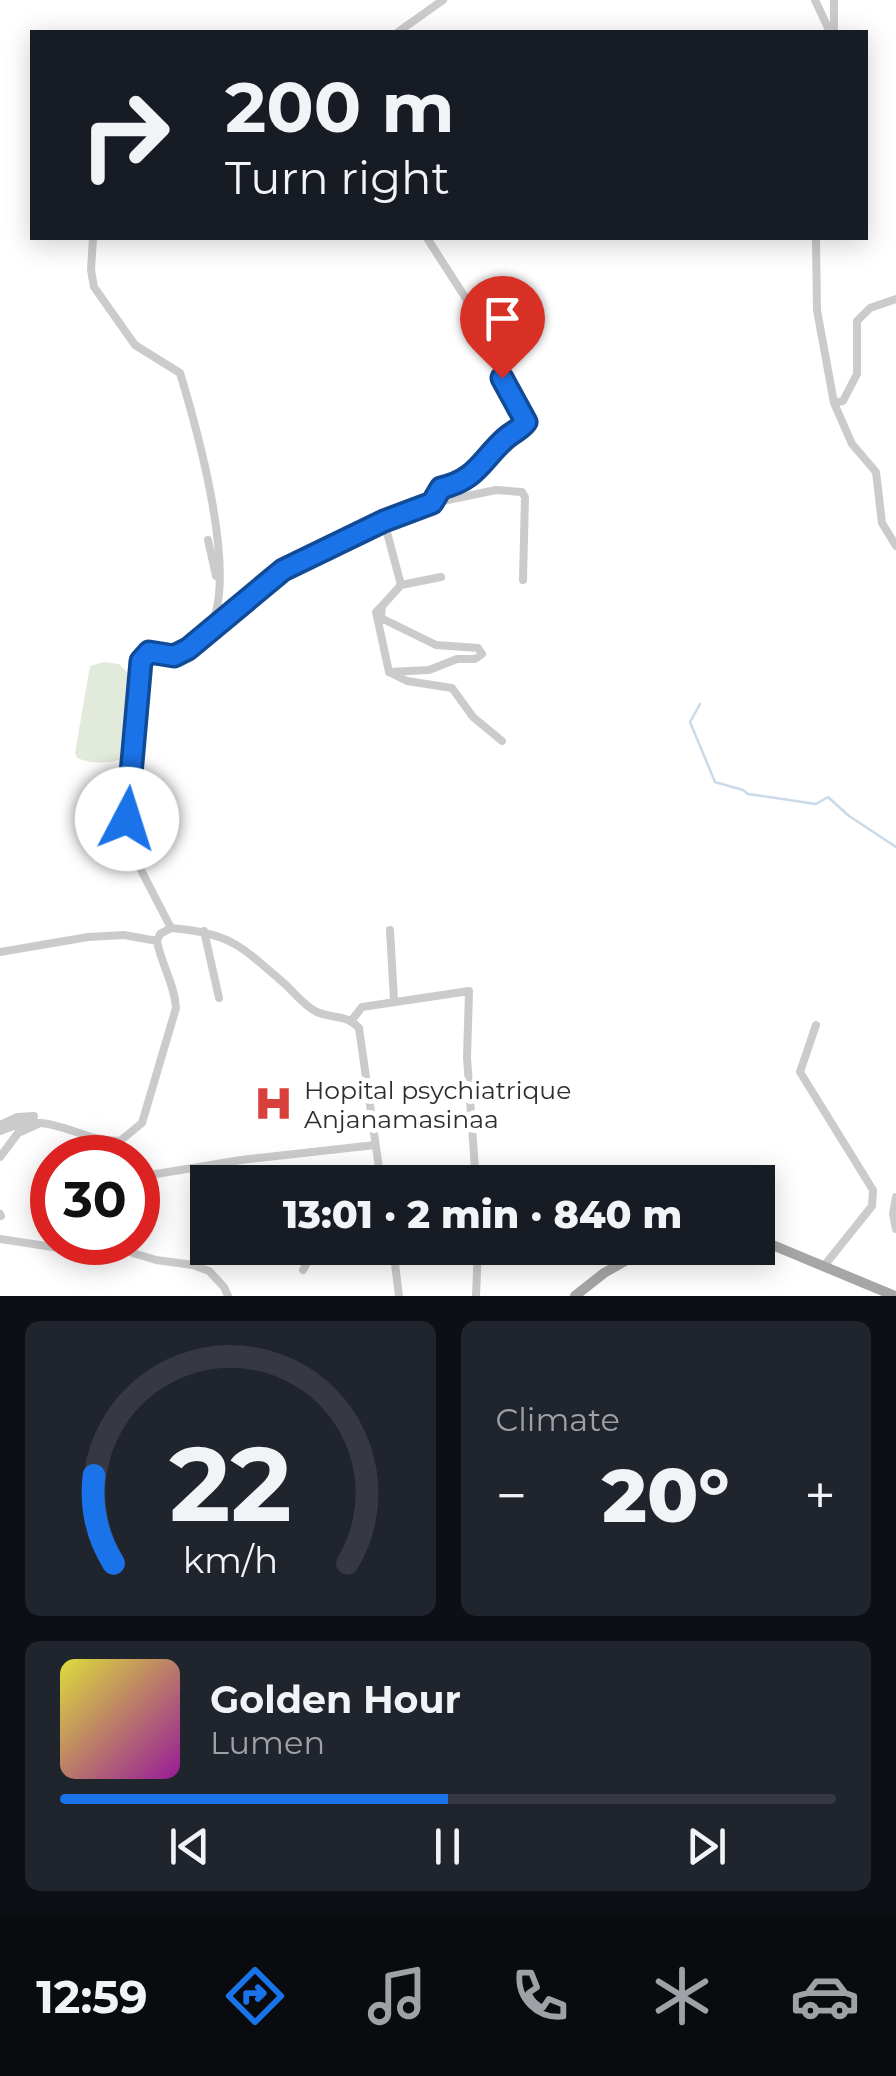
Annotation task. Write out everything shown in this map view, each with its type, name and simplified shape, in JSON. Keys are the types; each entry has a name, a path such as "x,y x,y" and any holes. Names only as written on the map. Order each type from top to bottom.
{"main road":[{"path":"775,1247 895,1296"},
{"path":"575,1296 618,1265"}],"street":[{"path":"401,30 443,0"},
{"path":"815,0 831,30"},
{"path":"832,30 834,0"},
{"path":"93,240 94,287 135,345 180,373 195,423 220,561 216,612 202,638"},
{"path":"428,240 483,325 483,340 526,422 466,480 441,488 432,503"},
{"path":"816,240 817,310 834,403 852,444 876,472 882,524 896,546"},
{"path":"834,403 843,401 857,374 857,322 870,308 896,299"},
{"path":"170,928 127,843 141,661 149,652 174,656 202,638 283,570 384,521 432,503 496,490 522,492 526,506 523,580"},
{"path":"384,521 401,585"},
{"path":"208,540 218,586"},
{"path":"441,577 401,585 376,612 389,672 407,682 452,688 473,717 502,741"},
{"path":"382,606 381,618 411,635 436,645 478,648 482,654 429,670 389,672"},
{"path":"0,1128 31,1116 96,1138 120,1141 142,1123 176,1008 157,940 170,928 204,931 234,942 317,1012 352,1020 359,1028 379,1165"},
{"path":"390,930 394,1000"},
{"path":"204,931 219,998"},
{"path":"0,952 88,937 124,935 157,940"},
{"path":"352,1020 362,1007 469,991 466,1058 475,1165"},
{"path":"816,1025 800,1072 873,1190 872,1206 824,1266"},
{"path":"0,1156 18,1134 48,1122"},
{"path":"160,1173 375,1145"},
{"path":"896,1198 896,1229"},
{"path":"0,1241 78,1251 120,1249 156,1260 193,1265 209,1270 228,1296"},
{"path":"303,1270 306,1265"},
{"path":"395,1265 399,1296"},
{"path":"476,1296 477,1265"}],"shaded area":[{"path":"104,662 119,664 130,683 123,754 120,760 93,762 77,758 75,753 90,666"}],"waterway":[{"path":"700,704 690,722 715,782 748,794 816,804 828,797 896,847"}],"place":[{"name":"Hopital psychiatrique Anjanamasinaa","path":"274,1104"}],"route":[{"path":"127,819 141,661 149,652 174,656 188,649 283,570 384,521 432,503 441,488 466,480 526,422 502,378"}]}
